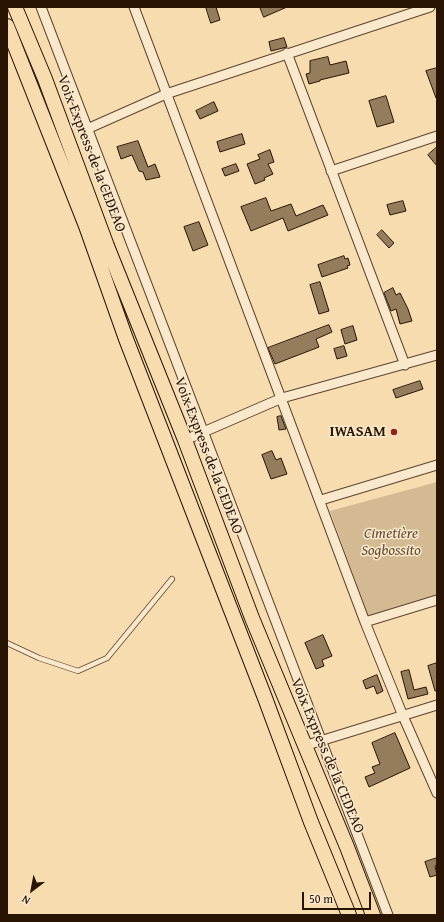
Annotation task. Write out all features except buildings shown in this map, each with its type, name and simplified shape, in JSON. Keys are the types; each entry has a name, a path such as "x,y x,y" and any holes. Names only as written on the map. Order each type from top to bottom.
{"main road":[{"name":"Voix Express de la CEDEAO","path":"13,14 45,79 107,246 185,440 252,618 347,847 373,915"},
{"path":"7,26 86,226 126,339 262,691 310,822 349,915"},
{"path":"199,528 216,523"}],"street":[{"path":"41,7 388,915"},
{"path":"134,7 366,622 403,716 437,793"},
{"path":"87,129 166,94 426,8"},
{"path":"287,54 405,365"},
{"path":"331,171 437,136"},
{"path":"185,440 282,398 437,355"},
{"path":"321,500 437,465"},
{"path":"366,622 437,600"},
{"path":"304,746 437,706"}],"lane":[{"path":"7,643 39,658 78,671 107,658 172,579"}],"green space":[{"name":"Cimetière Sogbossito","path":"437,482 437,597 369,618 330,511"}],"place":[{"name":"IWASAM","path":"394,432"}]}
